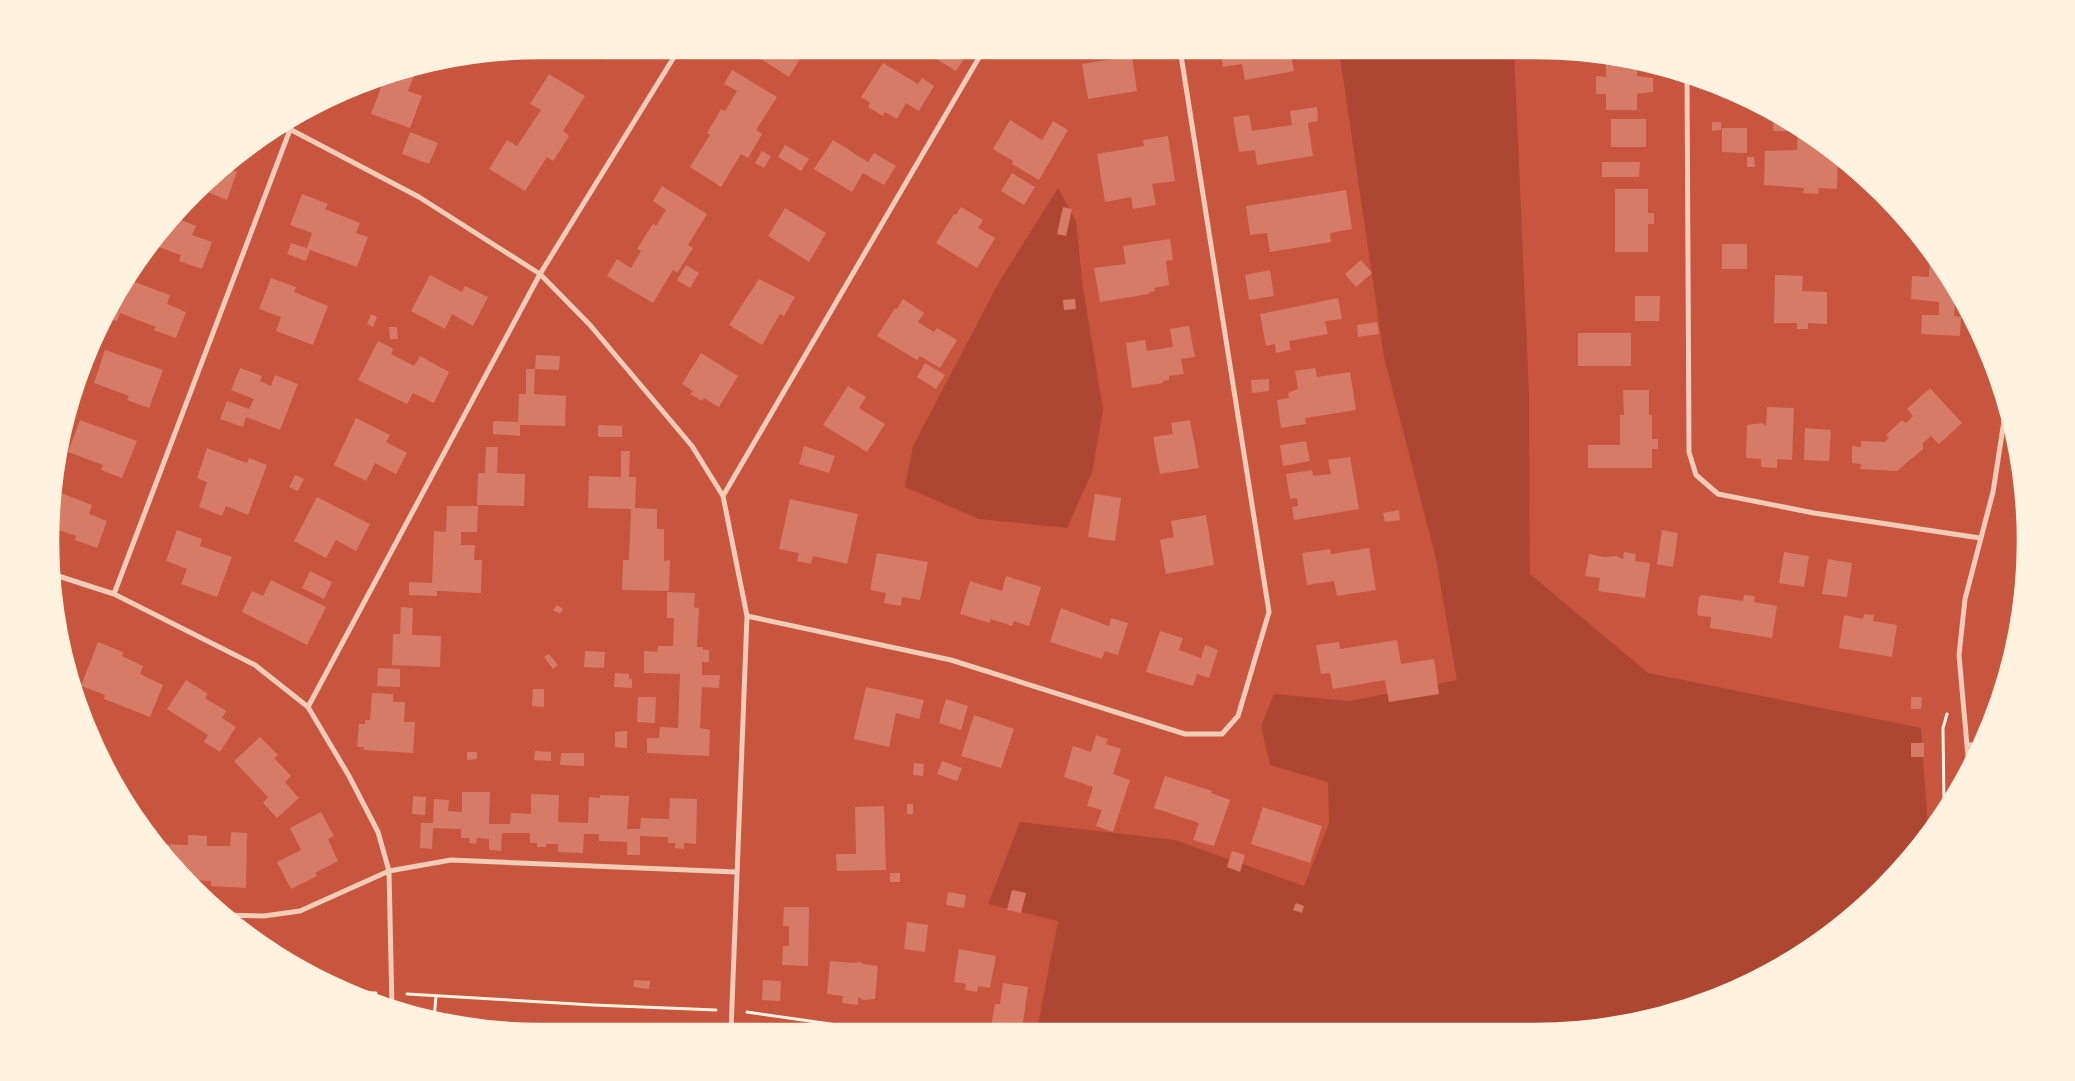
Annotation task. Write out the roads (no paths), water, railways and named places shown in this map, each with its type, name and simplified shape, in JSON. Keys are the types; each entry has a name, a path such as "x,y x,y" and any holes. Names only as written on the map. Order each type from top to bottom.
{"street":[{"path":"308,707 540,274 673,58"},
{"path":"723,496 979,58"},
{"path":"747,616 951,660 1185,734 1222,734 1238,716 1269,612 1181,58"},
{"path":"1687,82 1689,452 1696,474 1718,494 1814,513 1980,538"},
{"path":"114,594 291,129 419,197 540,274 590,325 692,446 723,496 747,616 731,1024"},
{"path":"1968,753 1960,655 1965,599 1993,492 2003,425"},
{"path":"59,576 114,594 255,665 308,707 349,776 378,832 389,871 393,1000"},
{"path":"1968,745 1972,745"},
{"path":"236,915 264,916 300,911 389,871 451,860 736,872"}]}
